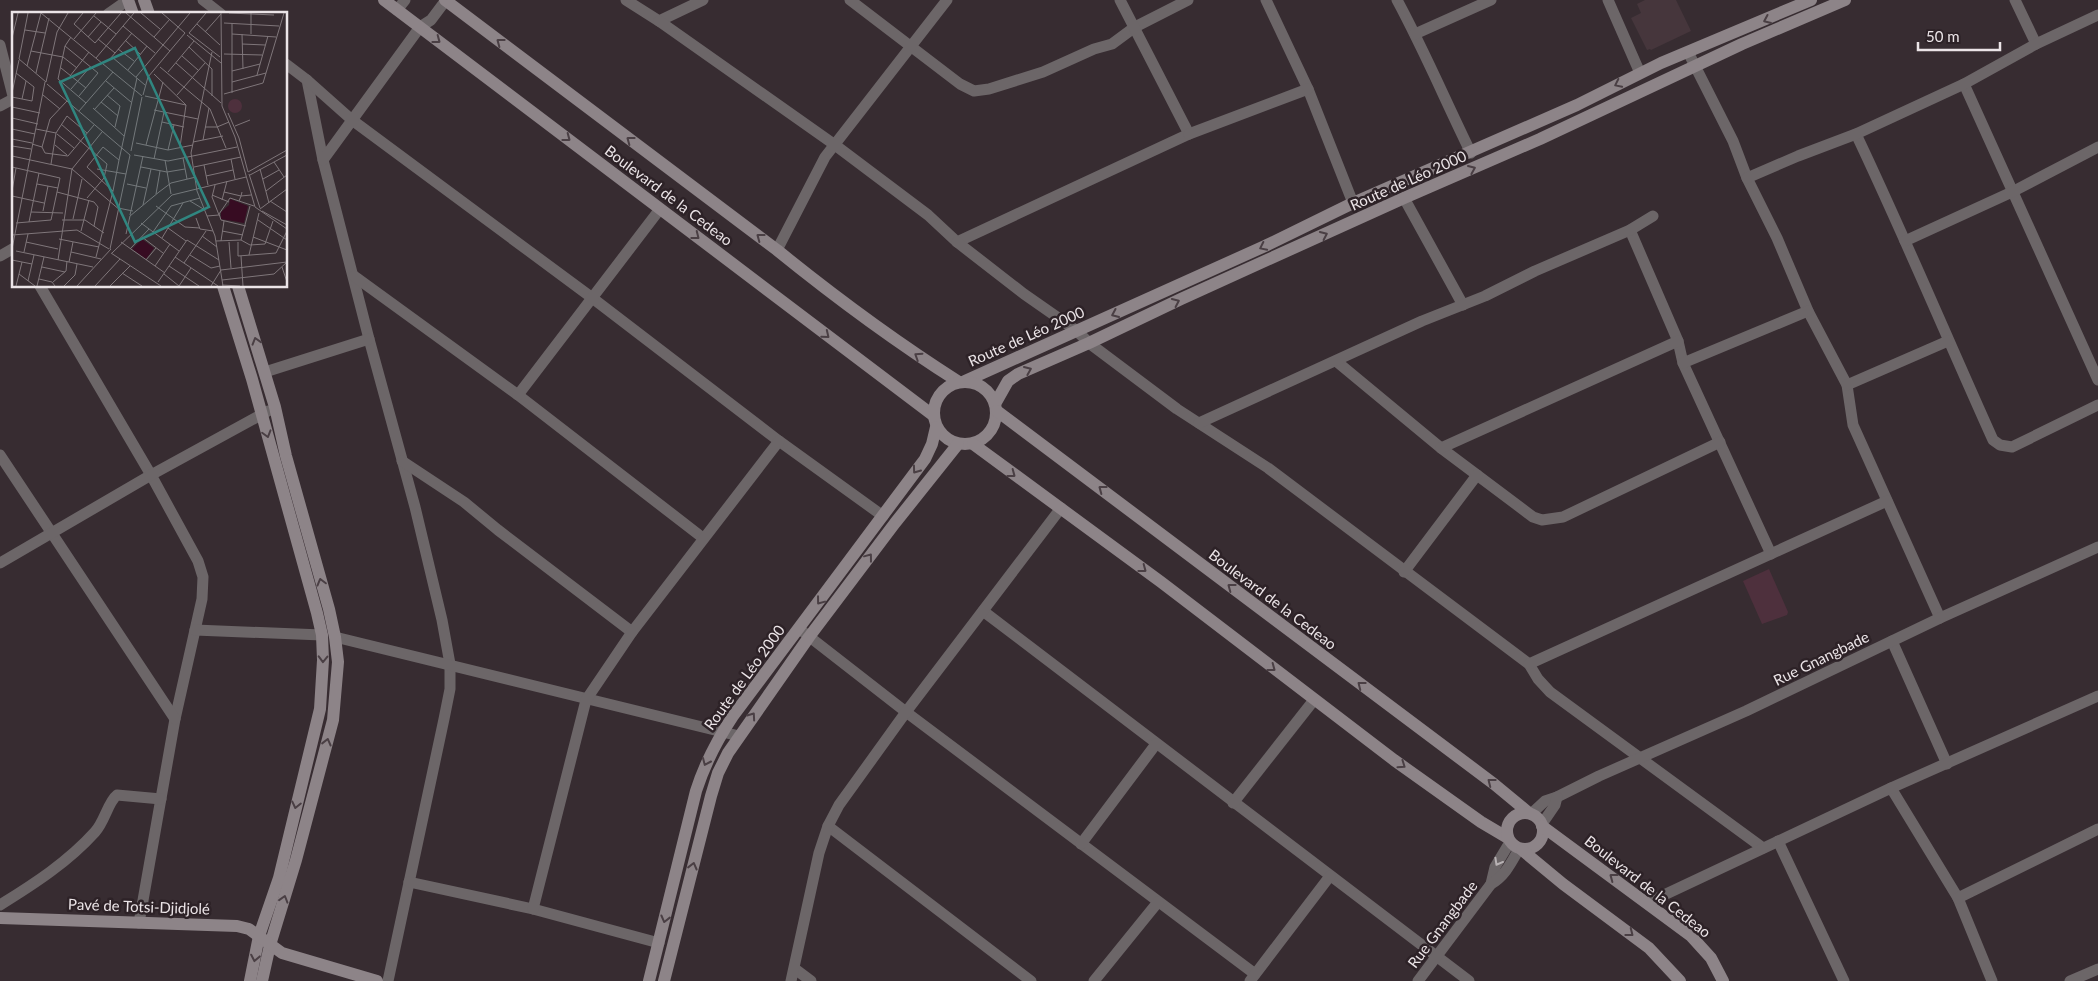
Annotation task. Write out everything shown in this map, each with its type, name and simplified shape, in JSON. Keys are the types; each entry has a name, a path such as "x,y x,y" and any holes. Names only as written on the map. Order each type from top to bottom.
{"main road":[{"path":"128,0 132,12"},
{"path":"144,0 148,12"},
{"name":"Boulevard de la Cedeao","path":"384,0 401,5 420,27 660,208 935,421"},
{"name":"Boulevard de la Cedeao","path":"445,0 895,340 962,382"},
{"name":"Route de Léo 2000","path":"962,382 1265,246 1353,203 1577,105 1640,73 1811,0"},
{"name":"Route de Léo 2000","path":"996,407 1008,381 1018,374 1089,344 1180,299 1404,198 1540,140 1695,68 1742,44 1845,0"},
{"path":"225,288 262,415 322,635 324,660 320,709 279,878 260,936 250,981"},
{"path":"239,288 276,407 286,456 335,638 338,662 333,720 296,860 270,945 262,981"},
{"path":"962,382 975,383 984,387 996,407 996,422 991,432 973,444 958,444 942,435 935,421 937,398 950,385 962,382"},
{"name":"Boulevard de la Cedeao","path":"996,407 1494,784 1530,814"},
{"name":"Route de Léo 2000","path":"664,981 718,773 804,633 883,516 925,458 932,444 935,421"},
{"name":"Route de Léo 2000","path":"649,981 696,791 704,767 722,732 901,516 958,444"},
{"path":"973,444 1160,582 1394,760 1515,845 1563,884 1649,948 1680,981"},
{"path":"1522,813 1530,814 1542,825 1543,832 1539,844 1528,850 1515,845 1507,825 1511,819 1522,813"},
{"name":"Boulevard de la Cedeao","path":"1542,825 1691,936 1711,958 1723,981"},
{"name":"Pavé de Totsi-Djidjolé","path":"0,918 237,926 249,929 270,945 294,957 377,981"}],"street":[{"path":"111,12 128,0"},
{"path":"203,0 218,12"},
{"path":"323,160 420,27 431,20 445,0"},
{"path":"626,0 659,20 835,145 928,215 957,242 1024,294 1078,331 1089,344 1177,409 1268,468 1529,664 1538,679 1550,692 1764,848"},
{"path":"659,20 703,0"},
{"path":"850,0 960,84 974,90 989,89 1043,72 1112,44 1135,27 1188,0"},
{"path":"777,250 817,172 835,145 947,0"},
{"path":"1120,0 1189,134"},
{"path":"1266,0 1308,89 1353,203"},
{"path":"1398,0 1471,153"},
{"path":"1415,34 1491,0"},
{"path":"1608,0 1640,73"},
{"path":"2016,0 2036,44"},
{"path":"1747,178 1856,134 1964,84 2036,44 2098,15"},
{"path":"0,46 12,83"},
{"path":"1688,52 1734,142 1747,178 1777,238 1808,311 1847,385 1853,425 1940,618"},
{"path":"288,66 352,120 591,296 779,441 883,516"},
{"path":"307,80 323,160 438,601 450,664 450,689 388,981"},
{"path":"1964,84 2098,380"},
{"path":"957,242 1189,134 1308,89"},
{"path":"0,106 12,100"},
{"path":"1856,134 1993,440 2000,446 2012,447 2098,405"},
{"path":"1905,241 2012,192 2098,147"},
{"path":"1404,198 1463,305"},
{"path":"518,395 591,296 660,208"},
{"path":"1200,423 1630,230 1653,216"},
{"path":"1630,230 1678,341 1683,363 1771,554"},
{"path":"0,256 12,249"},
{"path":"354,276 518,395 704,538"},
{"path":"41,288 198,561 203,577 202,599 175,719 139,923"},
{"path":"1683,363 1808,311"},
{"path":"265,372 369,338"},
{"path":"1441,448 1678,341"},
{"path":"1847,385 1948,341"},
{"path":"1336,361 1477,476 1533,517 1542,520 1557,519 1720,442"},
{"path":"0,563 150,476 276,407"},
{"path":"532,909 586,700 632,632 779,441"},
{"path":"0,455 53,532 175,719"},
{"path":"402,461 464,502 632,632"},
{"path":"1404,572 1477,476"},
{"path":"1529,664 1887,501"},
{"path":"791,981 819,853 828,826 839,805 906,712 1061,508"},
{"name":"Rue Gnangbade","path":"1530,814 1546,801 1599,776 1643,758 1940,618 2098,547"},
{"path":"982,611 1469,981"},
{"path":"195,630 322,635"},
{"path":"804,633 1158,902 1252,977 1330,876"},
{"path":"335,638 450,664 586,700 739,736"},
{"path":"1892,641 1946,764"},
{"path":"1647,903 1891,788 2098,696"},
{"path":"1234,803 1314,700"},
{"path":"1081,844 1156,744"},
{"path":"1891,788 1958,898 1992,981"},
{"path":"0,905 36,883 69,858 97,830 106,817 112,799 117,795 161,800"},
{"path":"1542,825 1554,808 1557,797"},
{"path":"828,826 1031,981"},
{"path":"1958,898 2098,829"},
{"path":"1778,841 1844,981"},
{"name":"Rue Gnangbade","path":"1418,981 1491,884 1495,867 1515,845"},
{"path":"410,882 532,909 658,943"},
{"path":"1094,981 1158,902"},
{"path":"794,969 811,981"},
{"path":"2070,981 2098,969"}],"shaded area":[{"path":"1645,0 1676,0 1691,31 1651,50 1647,50 1631,18 1641,13 1637,4"},
{"path":"1769,569 1788,612 1787,615 1762,624 1743,581"}]}
